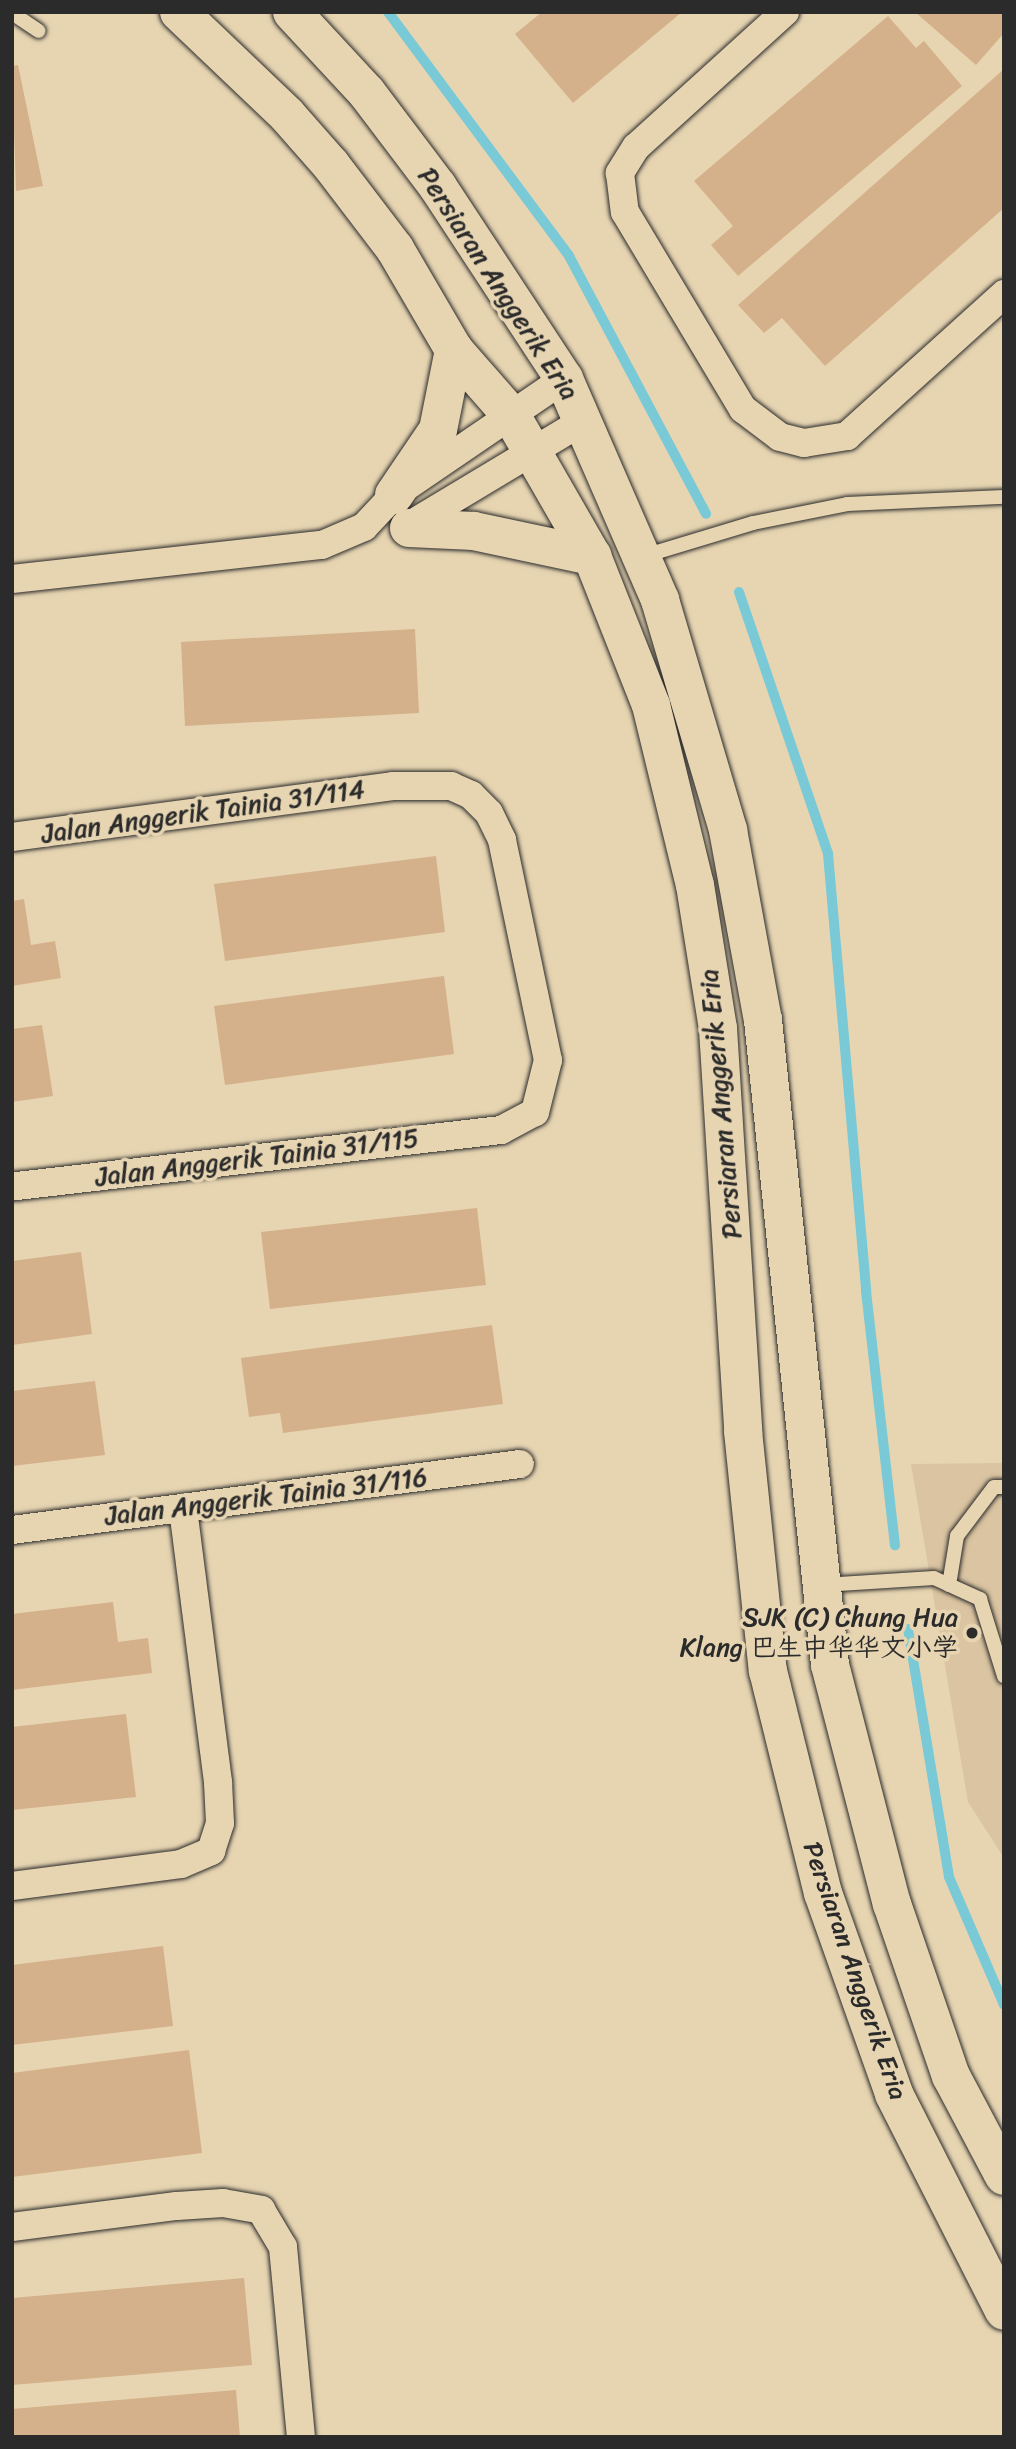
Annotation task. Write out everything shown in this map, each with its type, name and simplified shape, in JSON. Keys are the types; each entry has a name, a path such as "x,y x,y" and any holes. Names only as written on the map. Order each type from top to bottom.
{"main road":[{"name":"Persiaran Anggerik Eria","path":"179,12 287,115 331,165 395,250 454,350 512,415 592,556 651,705 709,962 737,1283 743,1431 768,1671 823,1893 894,2094 1004,2311"},
{"name":"Persiaran Anggerik Eria","path":"292,12 367,93 438,187 564,379 644,556 717,787 742,893 763,1020 818,1585 830,1665 892,1905 951,2076 1004,2176"},
{"path":"454,350 438,430 401,512 474,531 592,556"}],"street":[{"path":"785,12 636,147 620,173 625,212 743,409 780,437 804,443 847,436 1004,294"},
{"path":"401,512 512,415 564,379"},
{"path":"12,579 322,545 401,512 533,449 583,421"},
{"name":"Jalan Anggerik Tainia 31/114","path":"12,837 393,786 451,786 471,795 489,813 502,840 548,1060 535,1112 501,1130"},
{"name":"Jalan Anggerik Tainia 31/115","path":"12,1187 501,1130"},
{"name":"Jalan Anggerik Tainia 31/116","path":"12,1530 520,1464"},
{"path":"12,1886 181,1864 211,1851 220,1823 218,1782 183,1508"},
{"path":"12,2227 200,2204 223,2203 261,2210 284,2247 301,2437"}],"lane":[{"path":"12,13 39,31"},
{"path":"644,556 753,523 847,504 1004,497"},
{"path":"949,1585 957,1536 1001,1483"},
{"path":"818,1585 934,1578 980,1599 1004,1676"}],"shaded area":[{"name":"SJK (C) Chung Hua Klang 巴生中华华文小学","path":"1004,1463 1004,1858 968,1802 911,1464"}],"building":[{"path":"542,12 682,12 573,103 515,34"},
{"path":"915,12 1004,12 1004,33 976,65"},
{"path":"888,16 916,48 924,41 962,86 738,276 711,245 733,226 694,181"},
{"path":"18,65 43,186 16,191 12,66"},
{"path":"1004,69 1004,208 825,366 782,318 764,333 738,305"},
{"path":"415,629 419,713 185,726 181,642"},
{"path":"436,856 445,932 225,961 214,884"},
{"path":"24,899 31,945 55,941 61,978 12,986 12,901"},
{"path":"444,976 454,1054 225,1085 214,1006"},
{"path":"42,1025 53,1096 12,1102 12,1029"},
{"path":"477,1208 486,1285 270,1309 261,1232"},
{"path":"81,1252 92,1334 12,1345 12,1261"},
{"path":"492,1325 503,1404 283,1433 280,1413 249,1417 241,1358"},
{"path":"95,1381 105,1455 12,1466 12,1391"},
{"path":"113,1602 118,1642 148,1638 152,1673 12,1690 12,1614"},
{"path":"126,1714 136,1797 12,1810 12,1727"},
{"path":"163,1946 173,2026 12,2045 12,1965"},
{"path":"189,2050 202,2153 12,2177 12,2073"},
{"path":"244,2278 252,2365 12,2385 12,2298"},
{"path":"236,2390 240,2437 12,2437 12,2409"}],"waterway":[{"path":"388,12 569,256 706,514"},
{"path":"739,592 828,854 866,1291 895,1545"},
{"path":"908,1629 949,1877 1004,2005"}],"place":[{"name":"SJK (C) Chung Hua Klang 巴生中华华文小学","path":"972,1633"}]}
